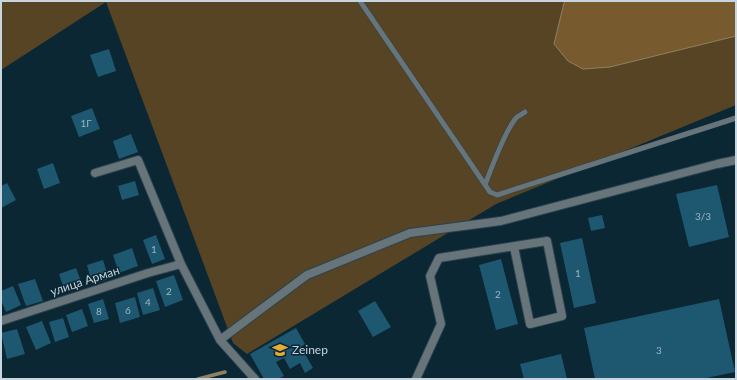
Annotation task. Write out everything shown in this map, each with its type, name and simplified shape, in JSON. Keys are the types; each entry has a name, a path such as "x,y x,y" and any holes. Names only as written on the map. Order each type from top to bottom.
{"street":[{"path":"95,173 138,160 179,264 220,340 255,379"},
{"path":"220,340 306,275 410,233 500,221 736,160"},
{"path":"416,379 441,324 430,276 440,258 546,241 562,316 530,324 514,247"},
{"name":"улица Арман","path":"1,321 179,264"}],"lane":[{"path":"360,1 490,192 497,195 736,118"},
{"path":"486,185 493,163 508,132 516,118 525,112"}],"shaded area":[{"path":"1,1 736,1 736,105 496,204 247,354 233,343 106,2 1,70"},
{"path":"566,1 736,1 736,36 610,67 583,69 568,61 554,44 564,3"}],"building":[{"path":"109,49 116,71 98,77 90,55"},
{"path":"92,108 100,129 79,137 71,116"},
{"path":"131,134 138,152 119,159 113,141"},
{"path":"53,163 60,183 44,189 37,169"},
{"path":"135,181 139,195 122,200 118,186"},
{"path":"7,183 16,200 1,208 1,186"},
{"path":"717,185 729,237 689,247 676,194"},
{"path":"602,215 605,228 591,231 588,218"},
{"path":"156,235 165,259 152,264 143,240"},
{"path":"582,238 596,303 574,308 560,243"},
{"path":"132,248 138,266 119,273 113,255"},
{"path":"501,259 518,324 496,330 479,265"},
{"path":"103,260 109,279 92,284 87,265"},
{"path":"76,268 83,287 65,292 59,274"},
{"path":"174,275 183,300 165,307 156,281"},
{"path":"35,279 43,301 26,306 18,284"},
{"path":"13,286 21,305 6,312 1,300 1,291"},
{"path":"153,288 160,310 143,315 137,293"},
{"path":"135,297 140,317 120,323 115,303"},
{"path":"103,299 109,319 94,323 88,304"},
{"path":"719,299 735,372 702,379 595,379 584,328"},
{"path":"375,301 391,327 373,337 358,311"},
{"path":"82,309 88,326 72,332 66,315"},
{"path":"63,318 69,337 55,342 49,322"},
{"path":"42,321 51,343 36,350 26,327"},
{"name":"Zeinep","path":"296,328 305,344 301,347 313,368 305,373 300,363 290,369 284,358 276,362 284,376 278,379 264,379 250,354"},
{"path":"17,329 25,354 7,359 1,333"},
{"path":"561,354 567,379 524,379 520,364"}],"waterway":[{"path":"198,379 225,372"}],"place":[{"name":"Zeinep","path":"280,350"}]}
